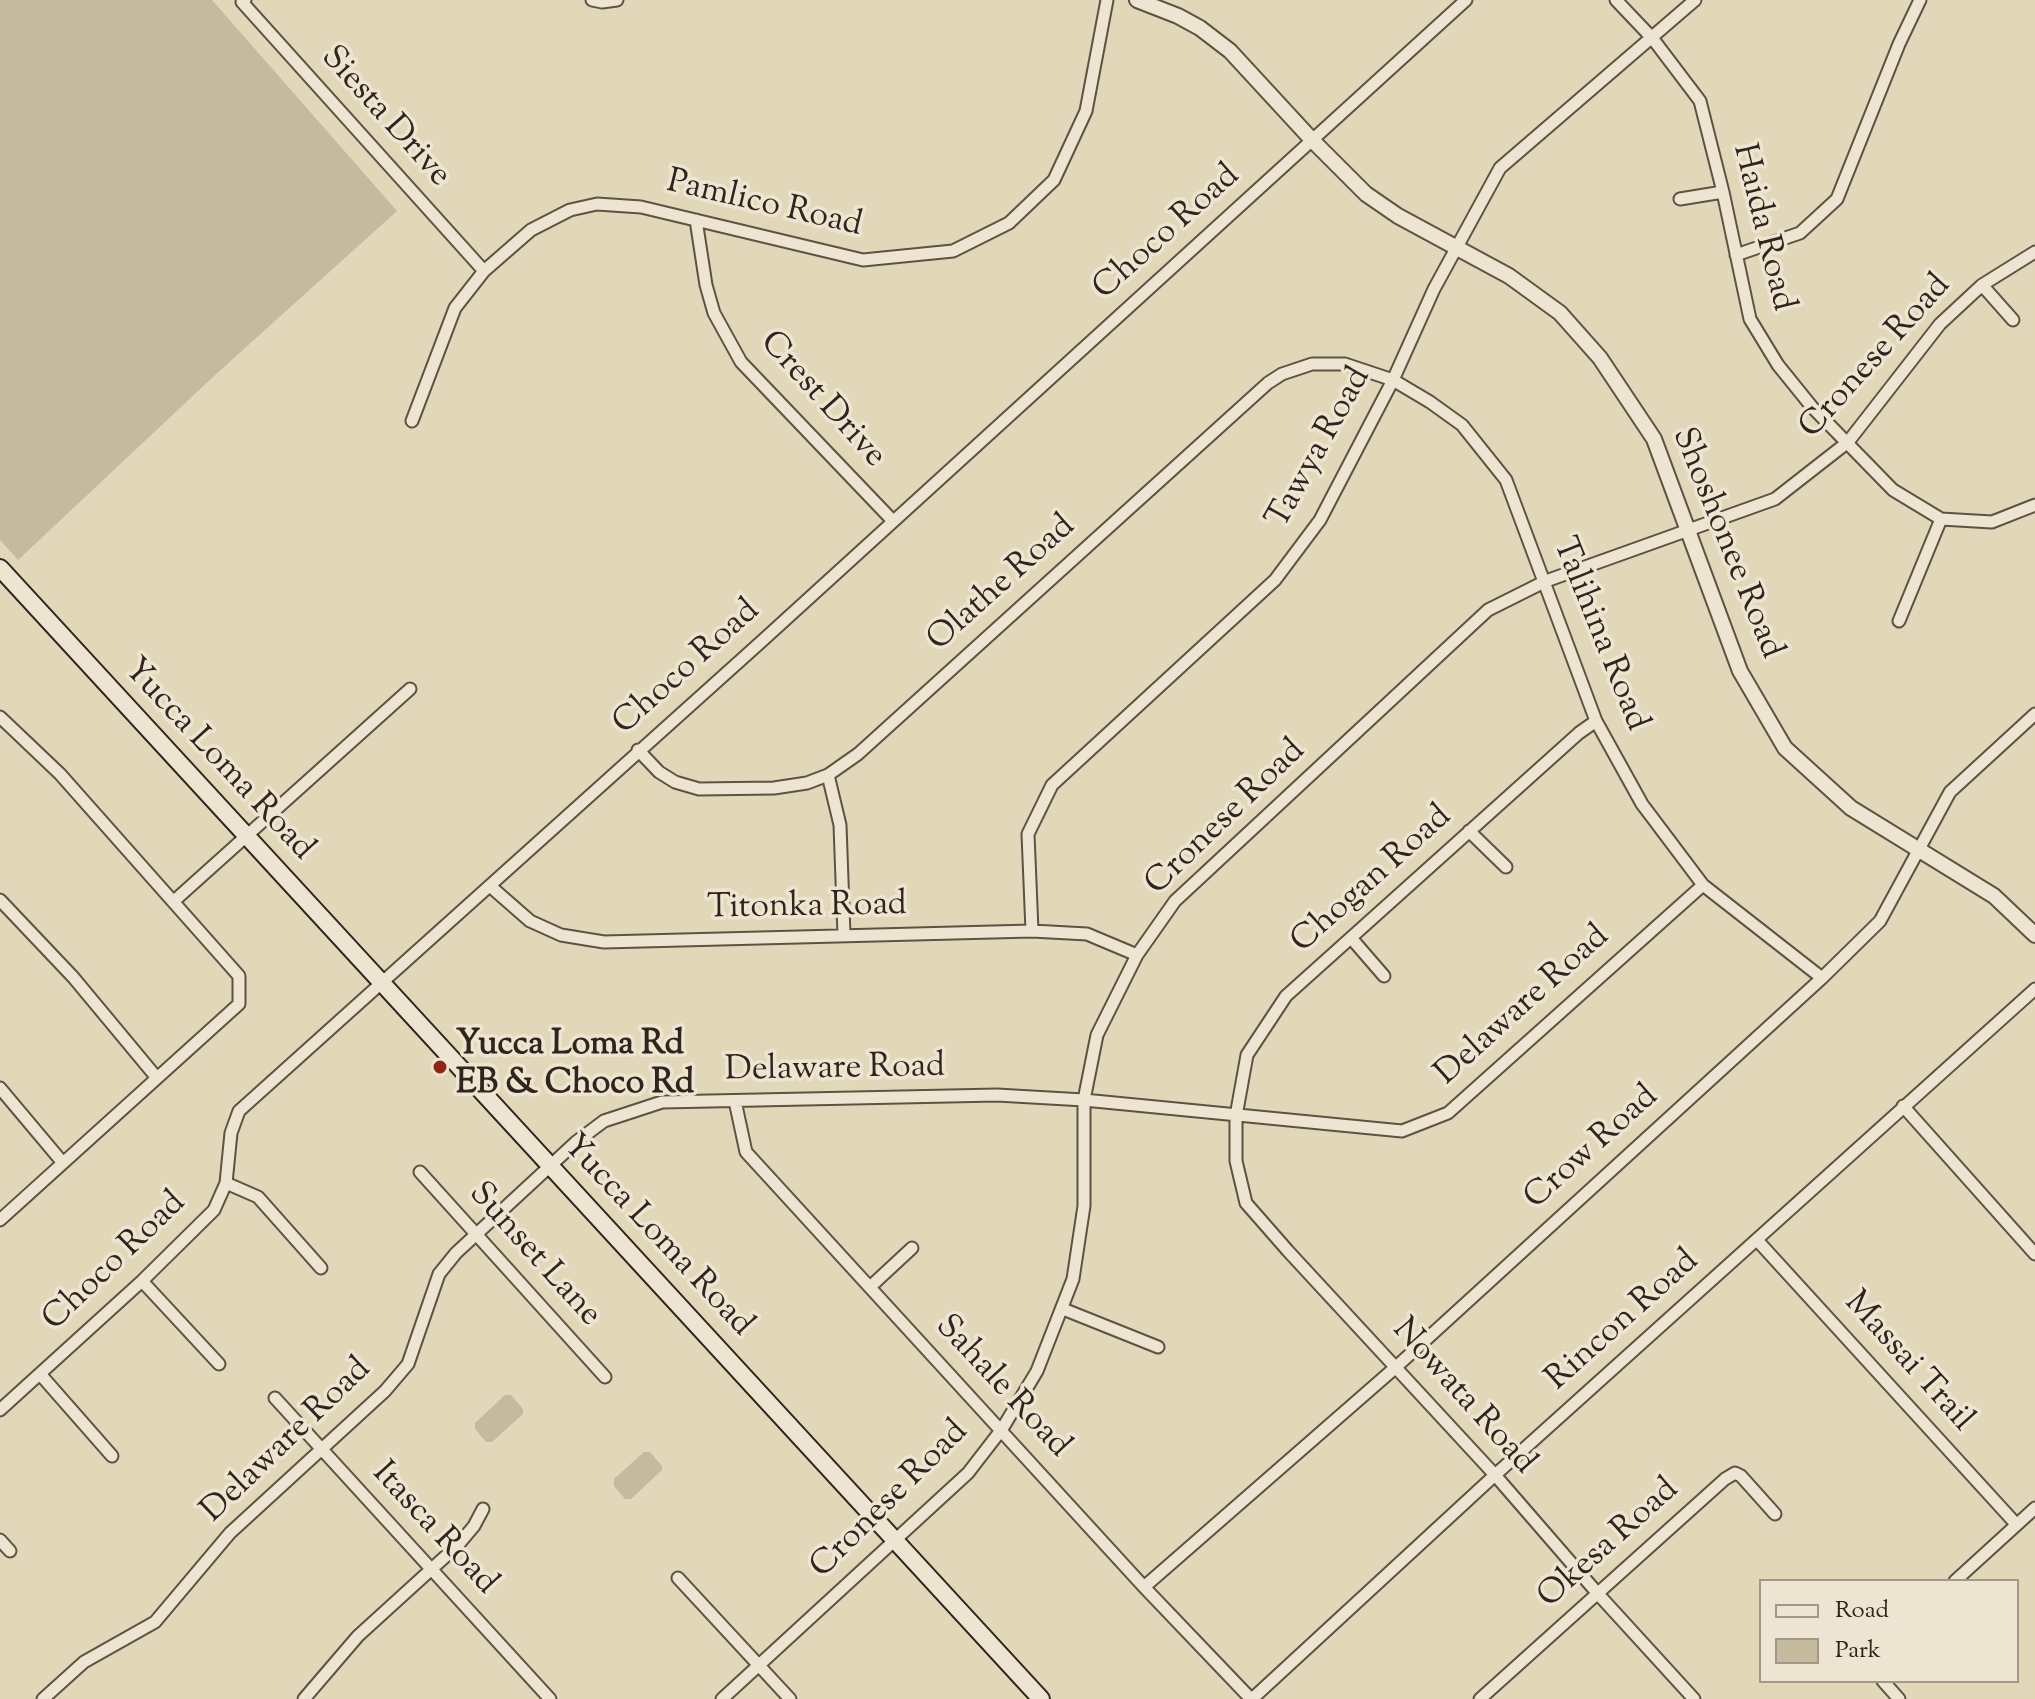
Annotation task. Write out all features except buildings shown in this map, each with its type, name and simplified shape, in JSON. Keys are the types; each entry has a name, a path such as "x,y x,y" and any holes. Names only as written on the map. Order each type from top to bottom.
{"main road":[{"name":"Yucca Loma Road","path":"0,568 1041,1699"}],"street":[{"path":"592,0 617,0"},
{"name":"Pamlico Road","path":"412,421 455,308 484,271 531,230 570,210 597,204 641,207 863,260 953,251 1009,223 1054,180 1086,111 1107,0"},
{"name":"Shoshonee Road","path":"1137,0 1178,16 1216,39 1250,70 1313,141 1366,194 1398,216 1509,276 1560,313 1600,358 1654,439 1740,671 1785,748 1851,808 1994,896 2035,935"},
{"name":"Choco Road","path":"0,1410 142,1281 214,1210 226,1183 231,1133 239,1111 1466,0"},
{"name":"Haida Road","path":"1616,0 1653,39 1700,101 1750,319 1786,375 1812,407 1893,490 1941,519 1992,522 2035,505"},
{"name":"Tawya Road","path":"1032,931 1028,834 1052,785 1275,580 1320,520 1393,380 1456,246 1500,168 1695,0"},
{"path":"1736,255 1800,233 1837,199 1899,44 1920,0"},
{"name":"Siesta Drive","path":"243,1 484,271"},
{"path":"1680,199 1723,192"},
{"name":"Crest Drive","path":"696,220 706,285 714,313 741,362 893,521"},
{"name":"Cronese Road","path":"722,1699 968,1473 1002,1429 1037,1371 1073,1279 1084,1206 1084,1100 1097,1035 1137,955 1175,901 1488,610 1546,581 1775,499 1848,442 1940,324 1982,285 2035,252"},
{"path":"1982,285 2013,320"},
{"name":"Olathe Road","path":"638,750 659,772 675,782 699,789 741,791 774,788 807,783 828,775 858,754 1268,383 1298,367 1327,362 1362,369 1393,380"},
{"name":"Talihina Road","path":"1393,380 1462,425 1506,480 1596,721 1642,804 1703,885 1822,978"},
{"path":"1899,621 1941,519"},
{"path":"174,901 410,689"},
{"name":"Crow Road","path":"1144,1587 1396,1367 1822,978 1880,921 1950,792 2035,714"},
{"path":"0,717 60,774 239,976 239,1004 0,1220"},
{"name":"Chogan Road","path":"1236,1116 1247,1055 1286,996 1596,721"},
{"path":"828,775 840,825 844,935"},
{"path":"1469,831 1506,867"},
{"name":"Delaware Road","path":"43,1699 84,1662 155,1622 230,1533 385,1391 408,1364 439,1274 476,1234 604,1121 662,1102 997,1095 1084,1100 1402,1131 1448,1113 1703,885"},
{"name":"Titonka Road","path":"490,886 530,921 561,935 604,942 1032,931 1087,934 1137,955"},
{"path":"0,900 73,977 157,1078"},
{"path":"1352,939 1384,976"},
{"name":"Rincon Road","path":"1252,1699 1495,1475 2035,989"},
{"path":"0,1088 63,1163"},
{"name":"Sahale Road","path":"735,1101 746,1152 1144,1587 1252,1699"},
{"path":"1903,1106 2035,1254"},
{"name":"Nowata Road","path":"1236,1116 1236,1161 1246,1203 1495,1475 1694,1699"},
{"name":"Sunset Lane","path":"420,1172 605,1377"},
{"path":"226,1183 258,1197 321,1268"},
{"name":"Massai Trail","path":"1757,1240 2016,1524"},
{"path":"870,1287 912,1248"},
{"path":"142,1281 219,1364"},
{"path":"1063,1309 1158,1347"},
{"path":"40,1374 112,1456"},
{"name":"Itasca Road","path":"275,1398 550,1699"},
{"name":"Okesa Road","path":"1480,1699 1725,1479 1735,1473 1741,1476 1775,1514"},
{"path":"1957,1579 2035,1508"},
{"path":"304,1699 358,1636 432,1571 474,1526 483,1509"},
{"path":"0,1540 10,1551"},
{"path":"678,1578 790,1699"},
{"path":"1885,1683 1899,1699"}],"green space":[{"path":"0,0 212,0 397,211 214,376 18,560 0,540"},
{"path":"505,1395 511,1395 523,1409 523,1414 492,1442 486,1442 475,1429 475,1423"},
{"path":"644,1452 650,1452 662,1470 631,1499 625,1499 614,1486 614,1479"}],"place":[{"name":"Yucca Loma Rd EB & Choco Rd","path":"440,1067"}]}
